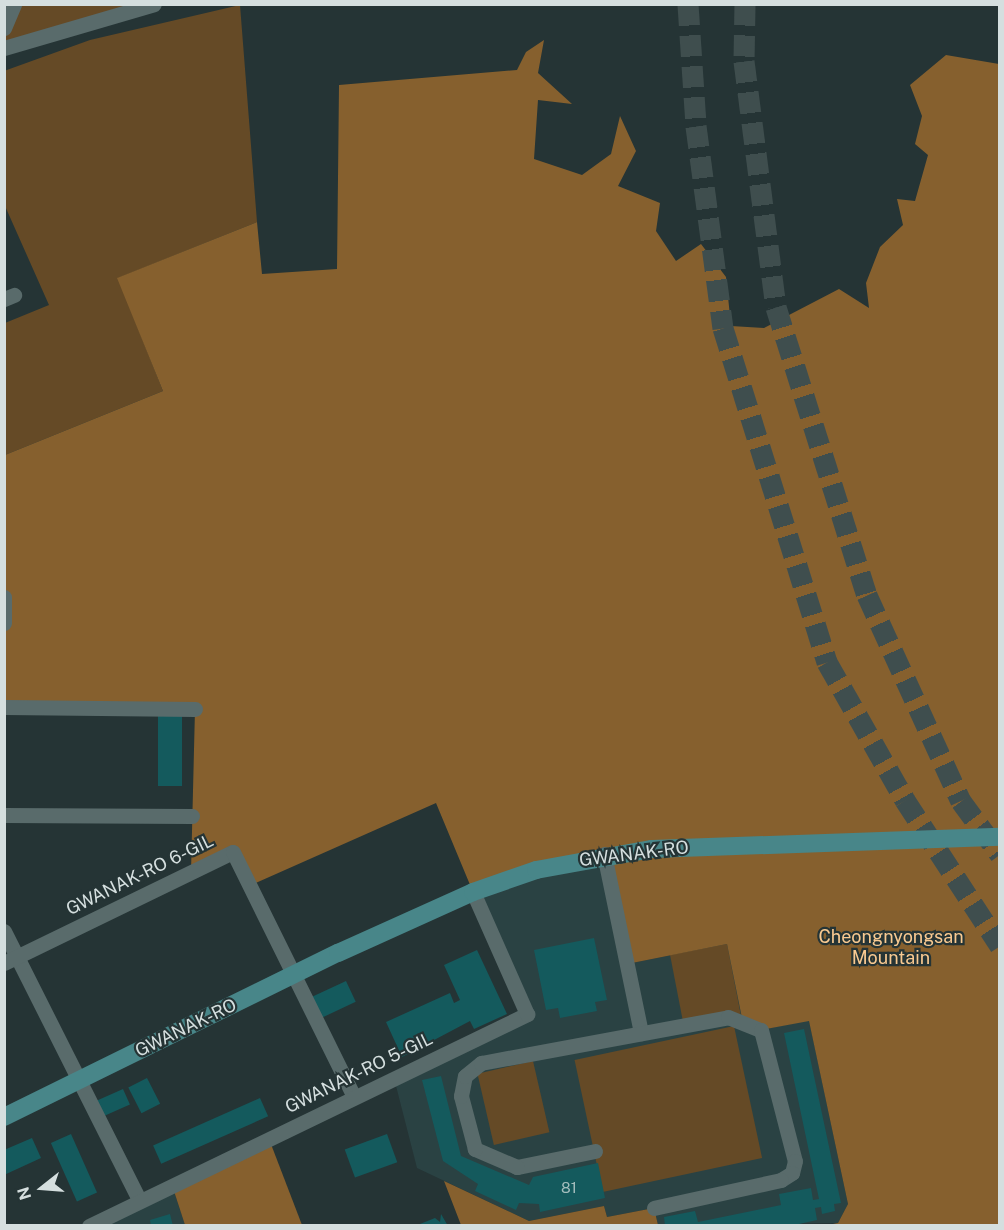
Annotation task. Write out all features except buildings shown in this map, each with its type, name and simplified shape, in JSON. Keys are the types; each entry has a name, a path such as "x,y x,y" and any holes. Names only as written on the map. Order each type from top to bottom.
{"main road":[{"name":"GWANAK-RO","path":"4,1117 292,976 473,892 604,854 741,843 999,837"}],"street":[{"path":"4,28 14,4"},
{"path":"4,48 154,4"},
{"path":"4,623 5,597"},
{"path":"4,707 195,709"},
{"path":"4,814 192,816"},
{"name":"GWANAK-RO 6-GIL","path":"11,960 233,852 292,976"},
{"path":"604,854 641,1033"},
{"name":"GWANAK-RO 5-GIL","path":"89,1226 527,1014 473,892"},
{"path":"4,931 11,960 79,1080 140,1201"},
{"path":"292,976 354,1097"},
{"path":"595,1151 517,1167 475,1149 462,1080 481,1063 728,1017 761,1030 770,1046 795,1161 792,1173 781,1180 654,1208"}],"shaded area":[{"path":"14,5 154,5 5,48 5,28"},
{"path":"240,5 257,222 118,278 163,391 5,455 5,323 49,305 5,206 4,71 90,40"},
{"path":"604,854 627,964 727,944 761,1030 809,1020 848,1204 838,1223 658,1225 654,1208 607,1217 604,1206 529,1221 417,1168 394,1078 527,1013 473,892"},
{"path":"727,944 742,1019 685,1030 670,955"},
{"path":"734,1026 762,1158 603,1192 575,1060"},
{"path":"533,1061 549,1132 494,1145 477,1074"},
{"path":"172,1185 185,1225 89,1226"}],"green space":[{"name":"Cheongnyongsan Mountain","path":"544,40 538,73 572,104 538,100 534,159 582,175 611,154 620,116 636,151 618,186 660,203 656,231 676,261 701,244 726,277 731,326 764,328 839,289 869,308 866,283 880,247 903,225 897,199 915,201 928,155 915,144 922,116 910,85 946,55 999,64 999,1225 828,1225 838,1223 848,1204 809,1021 761,1030 742,1018 727,944 627,964 604,854 473,892 436,803 249,886 233,852 191,872 195,709 5,707 5,455 163,391 117,278 257,222 262,274 337,269 339,85 517,70 526,52"},
{"path":"269,1139 302,1225 185,1225 172,1185"},
{"path":"444,1181 529,1221 604,1206 607,1217 654,1208 658,1225 461,1225"}],"tunnel":[{"path":"688,4 696,126 723,328 827,662 905,800 1000,946"},
{"path":"745,4 744,61 776,307 867,595 961,801 1000,854"}]}
